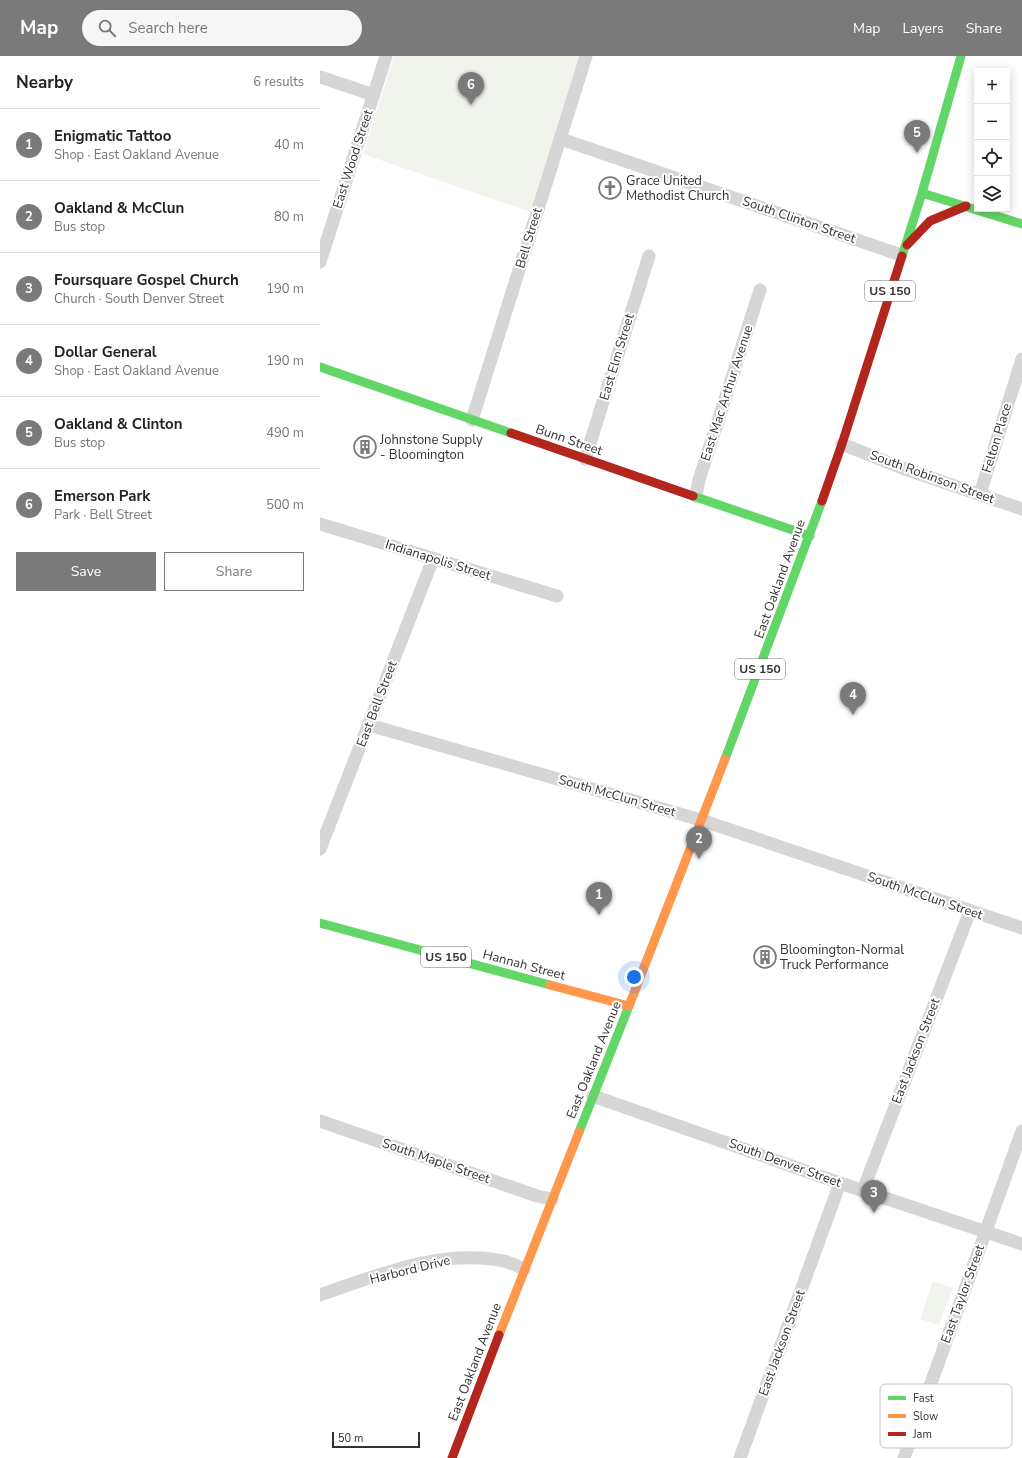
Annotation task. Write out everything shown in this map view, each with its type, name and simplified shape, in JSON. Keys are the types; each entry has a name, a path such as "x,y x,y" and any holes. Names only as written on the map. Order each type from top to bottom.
{"main road":[{"name":"East Oakland Avenue","path":"452,1458 524,1269 594,1096 747,704 810,536 842,444 922,193 962,56"},
{"path":"922,193 1022,224"},
{"path":"902,252 930,221 966,206"},
{"name":"Bunn Street","path":"320,367 810,536"},
{"name":"Hannah Street","path":"320,923 629,1006"}],"street":[{"name":"East Wood Street","path":"320,262 386,56"},
{"name":"Bell Street","path":"472,420 586,56"},
{"path":"320,76 374,95"},
{"name":"South Clinton Street","path":"561,139 592,151 902,252"},
{"name":"East Elm Street","path":"585,459 649,256"},
{"name":"East Mac Arthur Avenue","path":"696,496 699,480 760,290"},
{"name":"Felton Place","path":"980,494 1022,359"},
{"name":"South Robinson Street","path":"842,444 902,468 1022,509"},
{"name":"Indianapolis Street","path":"320,524 557,596"},
{"name":"East Bell Street","path":"320,849 433,559"},
{"name":"South McClun Street","path":"369,725 701,820 1022,928"},
{"name":"East Jackson Street","path":"863,1190 970,911"},
{"name":"South Denver Street","path":"594,1096 840,1183 1022,1244"},
{"name":"South Maple Street","path":"320,1121 537,1196 552,1199"},
{"name":"East Taylor Street","path":"931,1384 1022,1131"},
{"name":"East Jackson Street","path":"740,1458 840,1183"},
{"name":"Harbord Drive","path":"320,1295 401,1269 456,1258 496,1260 507,1262 524,1269"},
{"name":"East Taylor Street","path":"904,1458 908,1448"}],"shaded area":[{"path":"394,56 579,56 530,212 363,154"},
{"path":"933,1281 953,1288 939,1325 920,1319"}],"traffic: fast":[{"path":"922,193 961,56"},
{"path":"902,256 922,193 1022,224"},
{"path":"320,367 511,433"},
{"path":"693,496 810,536"},
{"path":"725,759 822,501"},
{"path":"320,923 550,985"},
{"path":"579,1132 629,1006"}],"traffic: slow":[{"path":"550,985 629,1006 725,759"},
{"path":"499,1335 579,1132"}],"traffic: jam":[{"path":"907,245 930,221 966,206"},
{"path":"822,501 842,444 902,256"},
{"path":"511,433 693,496"},
{"path":"452,1458 499,1335"}],"place":[{"name":"Emerson Park","path":"471,105"},
{"name":"Oakland & Clinton","path":"917,153"},
{"name":"Grace United Methodist Church","path":"610,188"},
{"name":"Johnstone Supply - Bloomington","path":"365,447"},
{"name":"Dollar General","path":"853,715"},
{"name":"Oakland & McClun","path":"699,859"},
{"name":"Enigmatic Tattoo","path":"599,915"},
{"name":"Bloomington-Normal Truck Performance","path":"765,957"},
{"name":"Foursquare Gospel Church","path":"874,1213"}]}
